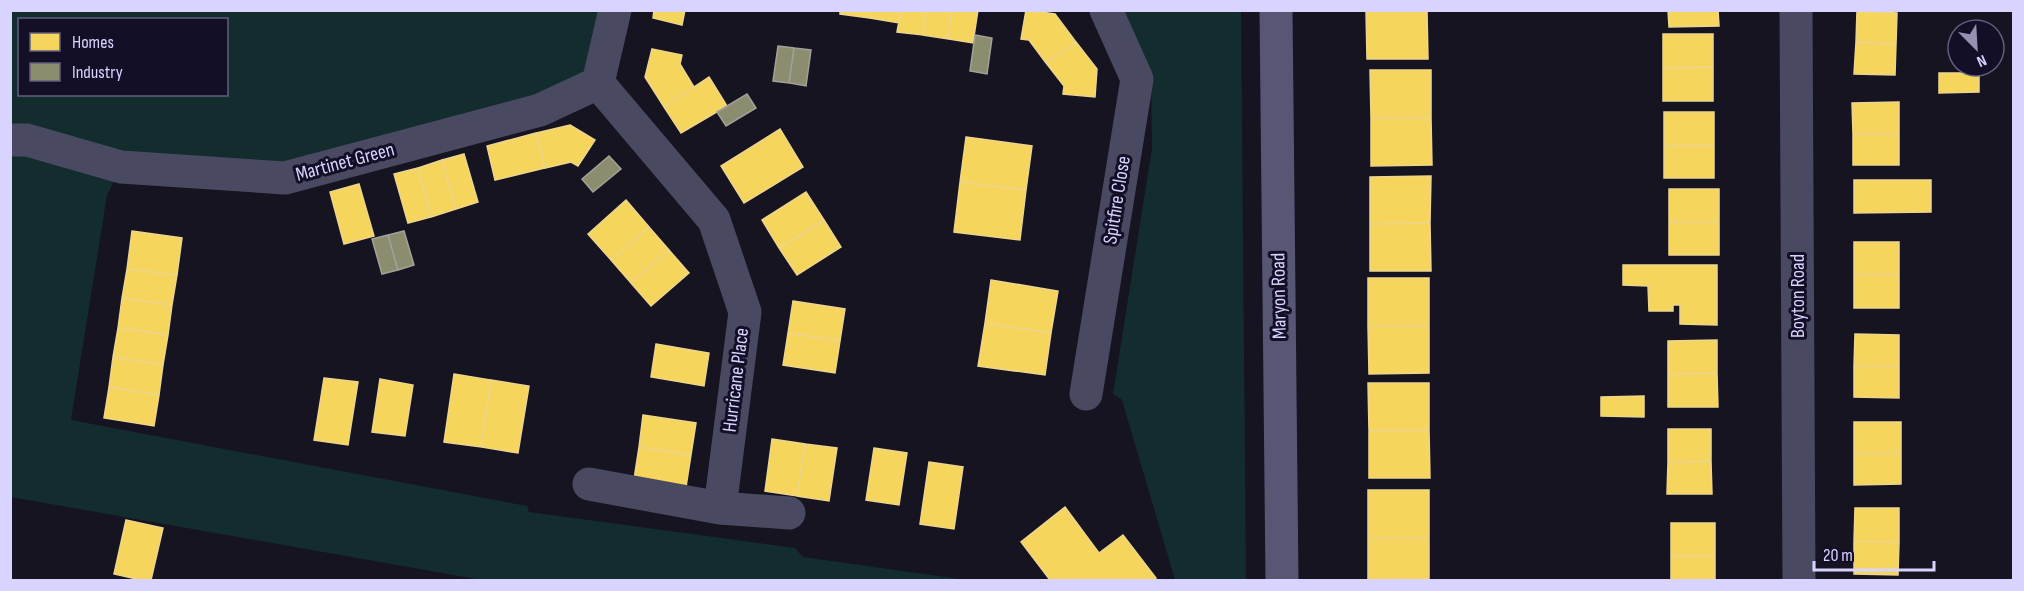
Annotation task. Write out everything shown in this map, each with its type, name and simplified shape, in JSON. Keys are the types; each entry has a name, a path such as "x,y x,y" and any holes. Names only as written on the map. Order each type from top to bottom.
{"street":[{"path":"598,83 615,10"},
{"name":"Spitfire Close","path":"1086,394 1137,79 1106,10"},
{"name":"Maryon Road","path":"1276,10 1282,580"},
{"name":"Boyton Road","path":"1796,10 1800,580"},
{"name":"Martinet Green","path":"10,140 27,140 121,167 285,178 540,110 598,83"},
{"name":"Hurricane Place","path":"598,83 714,220 745,312 720,508"},
{"path":"589,484 720,508 789,513"}],"green space":[{"path":"10,11 615,11 598,83 285,178 121,167 107,195 71,420 527,506 529,512 795,548 803,557 967,580 482,580 11,497"},
{"path":"1122,11 1241,11 1246,580 1175,580 1122,400 1113,394 1152,148 1151,80"}],"building: Homes":[{"path":"654,10 685,10 682,25 653,18"},
{"path":"840,10 870,10 869,18 840,14"},
{"path":"870,10 901,10 899,23 869,18"},
{"path":"901,10 926,10 923,35 897,32"},
{"path":"926,10 952,10 948,39 923,35"},
{"path":"952,10 978,10 973,43 948,39"},
{"path":"1026,10 1055,14 1076,42 1046,63 1029,40 1021,39"},
{"path":"1668,10 1718,10 1719,26 1669,27"},
{"path":"1366,11 1427,11 1428,59 1367,59"},
{"path":"1857,11 1897,13 1896,44 1856,42"},
{"path":"1663,34 1713,34 1713,67 1663,68"},
{"path":"1076,42 1097,69 1095,97 1063,94 1064,86 1046,63"},
{"path":"1856,42 1896,44 1895,75 1854,74"},
{"path":"652,49 682,55 680,64 694,87 664,107 645,77"},
{"path":"1713,67 1713,101 1663,101 1663,68"},
{"path":"1370,70 1431,70 1431,118 1371,118"},
{"path":"1939,73 1946,73 1946,78 1979,78 1979,92 1939,93"},
{"path":"709,77 727,106 681,133 664,107"},
{"path":"1899,102 1899,134 1853,134 1852,103"},
{"path":"1664,112 1714,112 1714,145 1664,146"},
{"path":"1371,118 1431,118 1432,165 1371,166"},
{"path":"570,125 595,140 578,166 571,162 545,168 536,133"},
{"path":"780,129 803,167 744,203 721,166"},
{"path":"536,133 545,168 495,180 487,146"},
{"path":"1853,134 1899,134 1899,165 1853,165"},
{"path":"966,137 1032,146 1026,190 960,182"},
{"path":"1714,145 1714,178 1664,178 1664,146"},
{"path":"464,154 478,202 456,209 442,160"},
{"path":"442,160 456,209 431,217 418,168"},
{"path":"418,168 431,217 408,223 394,174"},
{"path":"1431,176 1430,223 1370,224 1370,177"},
{"path":"1854,180 1931,180 1931,212 1854,213"},
{"path":"960,182 1026,190 1020,240 954,232"},
{"path":"359,184 374,236 344,244 330,192"},
{"path":"1669,189 1719,189 1719,222 1669,222"},
{"path":"806,192 824,220 779,248 762,220"},
{"path":"626,200 649,227 611,260 588,234"},
{"path":"824,220 841,247 797,275 779,248"},
{"path":"1669,222 1719,222 1719,255 1669,255"},
{"path":"1430,223 1431,271 1370,271 1370,224"},
{"path":"649,227 669,250 631,283 611,260"},
{"path":"132,231 182,238 177,275 127,269"},
{"path":"1854,242 1899,242 1899,275 1854,275"},
{"path":"669,250 689,273 651,306 631,283"},
{"path":"1623,265 1717,265 1717,325 1680,324 1680,305 1673,305 1673,311 1649,311 1648,286 1623,285"},
{"path":"127,269 177,275 172,305 122,298"},
{"path":"1854,275 1899,275 1899,308 1854,308"},
{"path":"1368,278 1429,278 1429,326 1368,326"},
{"path":"991,280 1058,291 1051,333 985,323"},
{"path":"122,298 172,305 168,335 118,328"},
{"path":"793,301 845,309 840,341 788,333"},
{"path":"985,323 1051,333 1045,375 978,366"},
{"path":"1368,326 1429,326 1429,373 1369,374"},
{"path":"118,328 168,335 163,365 113,357"},
{"path":"788,333 840,341 835,373 783,365"},
{"path":"1855,334 1899,335 1899,366 1854,366"},
{"path":"1717,340 1717,373 1668,374 1668,341"},
{"path":"656,344 709,353 704,386 651,377"},
{"path":"113,357 163,365 159,395 109,387"},
{"path":"1854,366 1899,366 1899,398 1854,397"},
{"path":"1717,373 1718,407 1668,407 1668,374"},
{"path":"454,374 491,380 481,447 444,442"},
{"path":"324,378 358,382 348,445 314,440"},
{"path":"380,379 413,385 405,436 372,432"},
{"path":"491,380 529,386 518,453 481,447"},
{"path":"1368,383 1429,383 1429,430 1369,431"},
{"path":"109,387 159,395 154,426 104,418"},
{"path":"1644,396 1644,417 1601,416 1601,397"},
{"path":"643,415 696,423 691,455 639,447"},
{"path":"1854,422 1901,422 1901,453 1854,453"},
{"path":"1668,429 1711,429 1711,461 1668,462"},
{"path":"1429,430 1430,478 1369,478 1369,431"},
{"path":"772,439 805,444 797,496 765,491"},
{"path":"805,444 837,448 829,501 797,496"},
{"path":"639,447 691,455 686,487 634,479"},
{"path":"874,448 907,453 899,505 866,500"},
{"path":"1854,453 1901,453 1901,484 1854,485"},
{"path":"1711,461 1712,494 1667,494 1668,462"},
{"path":"929,462 963,467 954,529 920,524"},
{"path":"1368,490 1429,490 1429,538 1368,538"},
{"path":"1065,507 1099,553 1123,535 1156,578 1153,580 1050,580 1021,542"},
{"path":"1855,508 1899,508 1899,542 1854,541"},
{"path":"126,520 163,528 151,580 114,574"},
{"path":"1671,523 1715,523 1715,556 1671,556"},
{"path":"1368,538 1429,538 1429,580 1368,580"},
{"path":"1854,541 1899,542 1898,575 1854,574"},
{"path":"1671,556 1715,556 1715,580 1671,580"}],"building: Industry":[{"path":"975,35 992,38 987,74 970,71"},
{"path":"778,46 794,48 789,83 773,81"},
{"path":"794,48 811,50 806,86 789,83"},
{"path":"747,94 756,108 726,126 717,112"},
{"path":"609,156 621,169 593,192 582,179"},
{"path":"404,231 414,265 398,270 388,235"},
{"path":"388,235 398,270 382,274 372,239"}]}
